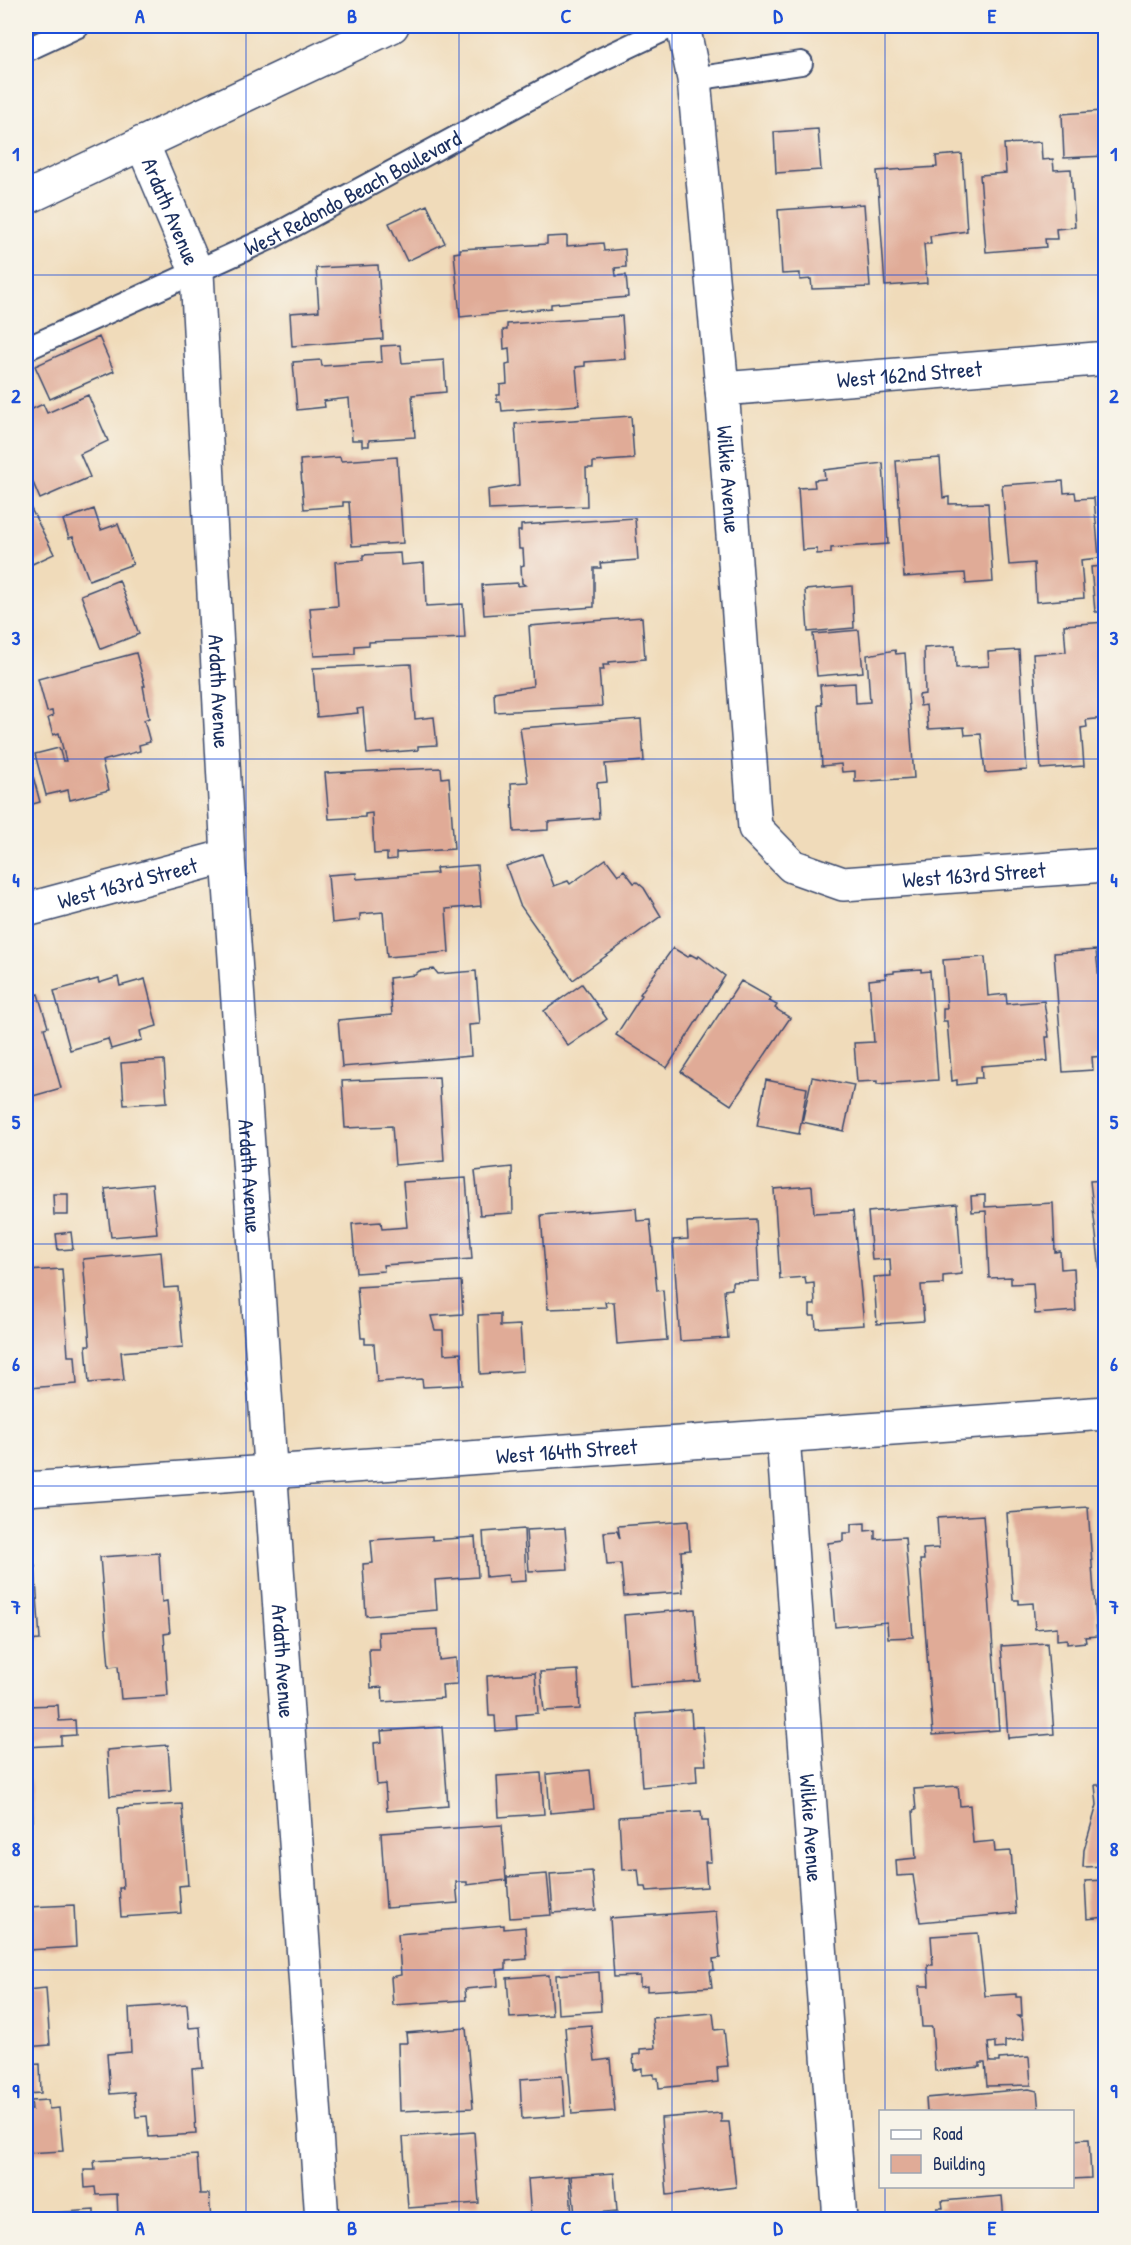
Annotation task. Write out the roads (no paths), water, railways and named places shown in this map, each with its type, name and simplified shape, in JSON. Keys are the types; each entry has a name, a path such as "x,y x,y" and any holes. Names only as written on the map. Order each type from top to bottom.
{"street":[{"path":"26,198 392,26"},
{"name":"Wilkie Avenue","path":"683,26 694,79 722,389 755,828 792,866 843,884"},
{"name":"Ardath Avenue","path":"142,142 197,273 228,856 322,2220"},
{"name":"West 162nd Street","path":"722,389 1096,359"},
{"name":"West 163rd Street","path":"26,910 228,856"},
{"name":"West 163rd Street","path":"843,884 1106,865"},
{"name":"West 164th Street","path":"26,1489 1106,1413"},
{"name":"Wilkie Avenue","path":"783,1436 840,2220"}],"lane":[{"path":"26,50 78,26"},
{"name":"West Redondo Beach Boulevard","path":"26,349 272,237 602,59 672,26"},
{"path":"694,79 801,63"}]}
